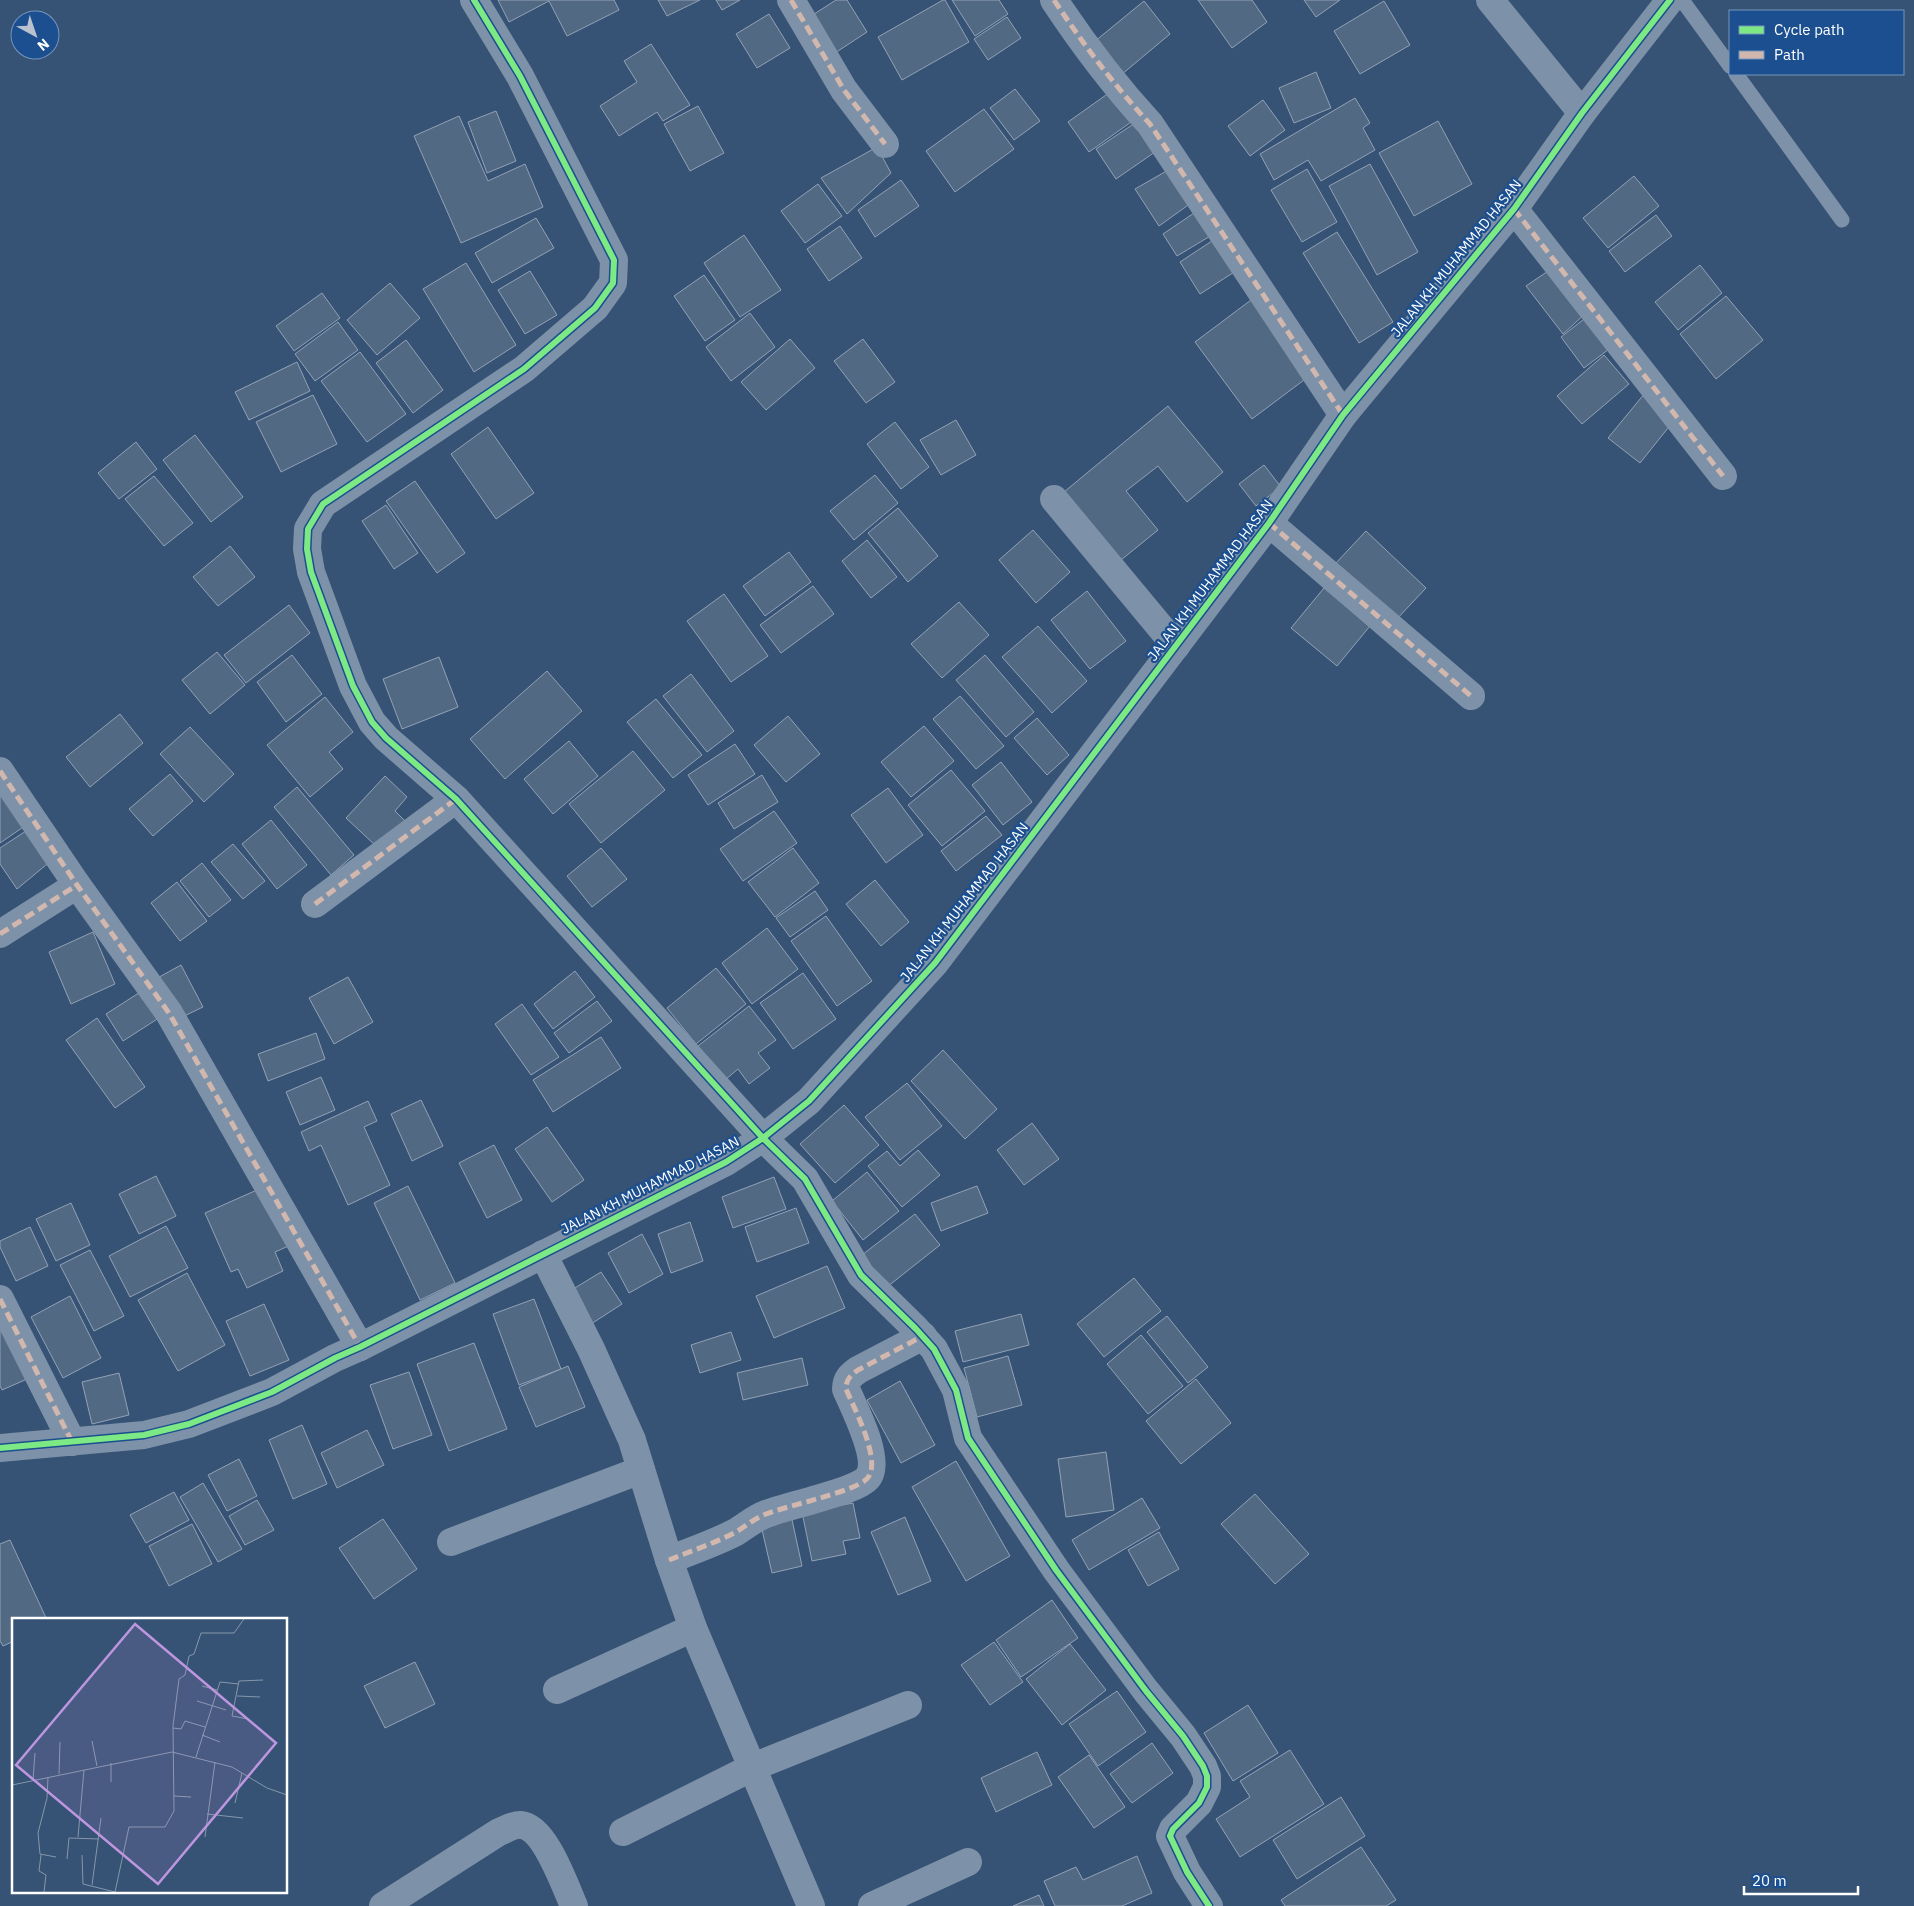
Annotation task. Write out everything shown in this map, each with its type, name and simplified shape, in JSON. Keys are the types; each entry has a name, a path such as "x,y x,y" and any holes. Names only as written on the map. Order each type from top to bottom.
{"street":[{"path":"474,0 520,76 614,260 613,283 595,308 524,369 323,504 308,529 307,549 311,572 353,686 372,722 386,738 456,798 763,1138 804,1179 861,1275 934,1349 956,1390 968,1438 1056,1570 1146,1691 1183,1736 1203,1766 1207,1776 1207,1787 1199,1803 1173,1829 1170,1836 1187,1872 1209,1906"},
{"path":"791,0 844,90 885,144"},
{"path":"1054,0 1086,48 1122,94 1150,124 1343,415"},
{"path":"1490,0 1582,113"},
{"name":"JALAN KH MUHAMMAD HASAN","path":"0,1448 144,1436 189,1424 272,1392 335,1358 726,1162 763,1138 809,1101 935,963 1269,523 1343,415 1514,209 1582,113 1670,0"},
{"path":"1514,209 1723,476"},
{"path":"1054,499 1176,646"},
{"path":"1269,523 1471,696"},
{"path":"0,771 77,885 169,1013 360,1347"},
{"path":"315,904 456,798"},
{"path":"0,934 77,885"},
{"path":"543,1254 592,1349 632,1440 692,1628 812,1906"},
{"path":"0,1299 72,1442"},
{"path":"669,1560 736,1532 766,1514 832,1494 862,1483 869,1478 872,1468 871,1457 864,1432 846,1389 846,1382 858,1370 923,1336"},
{"path":"451,1542 641,1470"},
{"path":"557,1690 692,1628"},
{"path":"623,1832 753,1767 908,1705"},
{"path":"384,1906 499,1832 519,1824 529,1827 540,1838 552,1857 574,1906"},
{"path":"872,1906 968,1862"}],"lane":[{"path":"1682,0 1729,65"},
{"path":"1737,75 1842,220"}],"building":[{"path":"498,0 614,0 619,10 567,36 549,1 509,22"},
{"path":"658,0 700,0 667,16"},
{"path":"716,0 740,0 722,10"},
{"path":"836,0 847,0 867,32 835,53 811,16"},
{"path":"945,0 969,42 902,80 878,37"},
{"path":"952,0 999,0 1008,14 975,36"},
{"path":"1198,0 1252,0 1267,22 1232,48"},
{"path":"1304,0 1340,0 1316,17"},
{"path":"1144,1 1170,34 1121,75 1094,42"},
{"path":"1384,1 1410,45 1360,74 1334,31"},
{"path":"769,14 790,48 757,68 736,34"},
{"path":"1007,17 1021,38 988,60 974,39"},
{"path":"651,44 690,105 663,121 657,112 619,136 600,106 637,82 624,61"},
{"path":"1316,72 1331,108 1294,123 1279,88"},
{"path":"1015,89 1040,121 1014,140 990,108"},
{"path":"1113,90 1134,120 1089,152 1068,122"},
{"path":"1355,98 1370,123 1363,128 1375,150 1321,181 1308,160 1274,180 1260,154"},
{"path":"1263,100 1285,130 1250,156 1228,126"},
{"path":"698,106 724,153 690,171 664,124"},
{"path":"984,109 1014,149 955,192 926,151"},
{"path":"496,111 516,161 487,173 468,122"},
{"path":"459,116 488,181 525,164 543,207 461,243 414,136"},
{"path":"1438,121 1472,184 1414,216 1379,153"},
{"path":"1135,123 1155,152 1116,179 1096,149"},
{"path":"877,147 891,173 847,214 821,178"},
{"path":"1370,164 1418,252 1377,275 1329,186"},
{"path":"1170,169 1191,203 1159,226 1135,189"},
{"path":"1307,169 1337,222 1302,242 1271,190"},
{"path":"1634,176 1659,206 1608,248 1583,218"},
{"path":"901,180 919,206 875,237 858,210"},
{"path":"818,184 842,216 805,243 781,211"},
{"path":"1197,211 1212,235 1177,256 1163,234"},
{"path":"1656,215 1672,236 1625,272 1609,251"},
{"path":"536,218 554,248 492,283 475,253"},
{"path":"840,226 862,258 829,281 807,249"},
{"path":"1337,232 1393,322 1359,343 1303,253"},
{"path":"744,235 781,290 740,317 704,263"},
{"path":"1221,235 1242,267 1200,294 1180,262"},
{"path":"466,263 516,345 474,372 423,289"},
{"path":"1700,265 1722,293 1678,330 1655,302"},
{"path":"1554,267 1586,313 1563,334 1526,286"},
{"path":"530,271 557,315 525,334 498,290"},
{"path":"704,275 735,320 705,341 674,296"},
{"path":"390,283 420,318 377,355 347,320"},
{"path":"322,293 340,318 294,351 276,326"},
{"path":"1726,296 1763,340 1716,379 1680,334"},
{"path":"1255,297 1312,374 1252,419 1195,342"},
{"path":"1593,312 1617,343 1584,368 1561,337"},
{"path":"750,313 775,347 731,381 706,347"},
{"path":"338,322 358,350 315,381 295,354"},
{"path":"790,339 815,368 766,410 741,382"},
{"path":"863,339 895,382 866,403 834,361"},
{"path":"406,340 443,390 413,413 376,363"},
{"path":"360,352 406,414 367,442 321,381"},
{"path":"1604,355 1629,384 1582,424 1557,396"},
{"path":"297,362 310,391 249,420 235,392"},
{"path":"1645,393 1676,418 1640,463 1608,438"},
{"path":"313,395 337,444 281,472 256,422"},
{"path":"1168,406 1223,472 1187,502 1158,466 1126,491 1158,530 1121,560 1064,492"},
{"path":"956,420 976,455 941,475 920,440"},
{"path":"895,422 929,467 901,489 867,444"},
{"path":"488,427 534,493 496,519 451,454"},
{"path":"195,435 243,497 211,522 163,460"},
{"path":"136,442 157,469 119,499 98,473"},
{"path":"1264,465 1281,487 1256,506 1239,484"},
{"path":"875,475 898,503 854,540 830,511"},
{"path":"154,476 193,523 164,546 125,499"},
{"path":"415,481 465,553 437,573 386,501"},
{"path":"386,505 418,553 394,569 362,521"},
{"path":"898,508 938,556 908,582 868,533"},
{"path":"1033,530 1070,572 1036,603 999,560"},
{"path":"1366,531 1426,588 1395,621 1335,564"},
{"path":"867,540 897,577 871,598 842,561"},
{"path":"230,546 255,577 218,606 193,577"},
{"path":"789,552 811,582 765,616 743,586"},
{"path":"813,586 834,614 781,653 760,625"},
{"path":"1324,588 1370,626 1337,666 1291,628"},
{"path":"1087,591 1126,641 1090,669 1051,620"},
{"path":"724,594 768,656 731,682 687,621"},
{"path":"959,602 989,635 942,678 911,644"},
{"path":"289,605 310,633 246,683 224,655"},
{"path":"1038,626 1087,681 1052,713 1002,657"},
{"path":"217,652 245,685 210,714 182,680"},
{"path":"292,655 322,694 286,722 257,682"},
{"path":"985,655 1034,712 1006,737 956,680"},
{"path":"439,657 458,707 402,729 383,679"},
{"path":"547,671 582,711 505,779 470,739"},
{"path":"691,674 734,731 707,752 663,696"},
{"path":"960,696 1004,746 976,769 933,719"},
{"path":"325,697 353,732 329,752 343,769 310,797 267,745"},
{"path":"656,699 702,755 673,778 627,722"},
{"path":"120,714 143,743 90,787 66,757"},
{"path":"788,716 820,754 786,782 754,745"},
{"path":"1037,718 1069,755 1047,775 1014,738"},
{"path":"924,726 954,761 911,797 881,762"},
{"path":"190,727 234,774 204,802 160,754"},
{"path":"569,741 598,776 553,814 524,779"},
{"path":"735,744 755,774 708,805 688,775"},
{"path":"633,751 665,790 601,843 569,804"},
{"path":"1001,762 1032,802 1003,825 972,785"},
{"path":"951,770 985,811 942,846 908,805"},
{"path":"170,774 193,801 153,836 129,809"},
{"path":"0,775 32,821 0,843"},
{"path":"762,775 778,802 734,829 718,803"},
{"path":"385,776 407,797 395,811 406,822 376,846 346,818"},
{"path":"297,787 354,855 331,875 274,807"},
{"path":"888,788 923,835 886,863 851,815"},
{"path":"774,811 797,843 743,881 720,849"},
{"path":"986,816 1002,835 956,871 941,851"},
{"path":"271,820 307,865 277,889 242,844"},
{"path":"29,829 52,860 17,889 0,864 0,848"},
{"path":"233,844 265,881 243,899 211,862"},
{"path":"601,848 627,879 592,907 567,876"},
{"path":"793,848 819,883 775,917 748,882"},
{"path":"202,863 231,900 209,917 180,881"},
{"path":"875,880 909,922 881,946 846,904"},
{"path":"177,882 207,921 180,941 151,903"},
{"path":"815,891 828,910 790,937 776,918"},
{"path":"826,916 872,981 837,1006 791,941"},
{"path":"767,928 798,969 752,1004 722,963"},
{"path":"93,932 115,984 71,1004 49,952"},
{"path":"181,965 203,1007 178,1019 152,981"},
{"path":"716,968 746,1004 696,1044 667,1008"},
{"path":"575,971 595,997 553,1029 534,1004"},
{"path":"803,973 836,1019 793,1049 760,1003"},
{"path":"348,977 373,1022 334,1044 309,998"},
{"path":"145,989 162,1016 123,1041 106,1014"},
{"path":"597,1001 612,1021 569,1053 554,1033"},
{"path":"522,1004 559,1057 531,1075 495,1024"},
{"path":"749,1006 776,1040 758,1053 770,1068 749,1084 738,1069 725,1080 698,1046"},
{"path":"97,1018 145,1087 115,1108 66,1040"},
{"path":"316,1033 325,1059 268,1081 258,1054"},
{"path":"601,1037 621,1068 553,1112 533,1080"},
{"path":"943,1050 997,1109 965,1139 911,1081"},
{"path":"321,1077 335,1110 300,1125 286,1092"},
{"path":"907,1083 942,1126 900,1160 865,1117"},
{"path":"421,1100 443,1146 412,1161 391,1114"},
{"path":"368,1101 377,1121 364,1127 390,1185 348,1205 321,1145 309,1151 301,1132"},
{"path":"844,1105 879,1145 835,1183 800,1144"},
{"path":"1032,1123 1059,1159 1024,1185 997,1150"},
{"path":"547,1127 584,1180 552,1202 515,1149"},
{"path":"494,1145 522,1200 487,1218 459,1163"},
{"path":"918,1150 940,1175 902,1207 868,1166 887,1151 900,1166"},
{"path":"867,1172 899,1211 863,1240 832,1201"},
{"path":"156,1176 176,1216 139,1234 119,1194"},
{"path":"774,1177 786,1209 733,1228 722,1197"},
{"path":"266,1186 293,1244 275,1252 283,1271 247,1288 238,1269 231,1272 205,1213"},
{"path":"408,1186 455,1283 420,1300 374,1203"},
{"path":"977,1186 988,1213 941,1231 931,1203"},
{"path":"71,1203 90,1245 56,1261 36,1219"},
{"path":"796,1208 809,1243 757,1262 745,1227"},
{"path":"915,1214 940,1245 887,1287 862,1255"},
{"path":"690,1222 703,1261 671,1273 658,1234"},
{"path":"166,1226 188,1268 130,1297 109,1256"},
{"path":"30,1227 48,1266 16,1281 0,1247 0,1241"},
{"path":"642,1234 663,1274 629,1293 608,1253"},
{"path":"90,1250 124,1316 94,1331 60,1265"},
{"path":"827,1266 845,1308 774,1338 756,1296"},
{"path":"601,1272 622,1304 591,1324 570,1291"},
{"path":"187,1273 225,1345 178,1371 138,1300"},
{"path":"1134,1278 1161,1311 1104,1357 1077,1324"},
{"path":"70,1296 101,1358 63,1378 31,1317"},
{"path":"534,1299 561,1369 519,1385 493,1314"},
{"path":"264,1304 289,1360 250,1376 226,1321"},
{"path":"1021,1314 1029,1345 963,1362 955,1331"},
{"path":"1167,1316 1208,1367 1188,1383 1147,1332"},
{"path":"10,1325 34,1376 2,1390 0,1386 0,1330"},
{"path":"731,1332 741,1360 700,1373 691,1345"},
{"path":"1141,1335 1183,1386 1148,1414 1107,1364"},
{"path":"474,1343 507,1429 449,1451 417,1364"},
{"path":"1008,1356 1022,1405 977,1417 964,1368"},
{"path":"802,1358 808,1385 743,1400 737,1373"},
{"path":"568,1366 585,1407 536,1427 519,1387"},
{"path":"409,1372 432,1435 393,1449 370,1385"},
{"path":"119,1373 129,1415 92,1424 82,1382"},
{"path":"1196,1379 1231,1423 1181,1464 1146,1421"},
{"path":"900,1381 935,1445 901,1463 867,1400"},
{"path":"302,1425 327,1484 293,1499 269,1440"},
{"path":"367,1430 384,1465 337,1488 321,1453"},
{"path":"1106,1452 1114,1510 1066,1517 1058,1459"},
{"path":"239,1459 257,1496 227,1511 208,1475"},
{"path":"956,1461 1010,1556 966,1581 912,1487"},
{"path":"203,1483 242,1549 218,1562 180,1497"},
{"path":"174,1492 189,1520 146,1543 130,1515"},
{"path":"1255,1494 1309,1554 1275,1584 1221,1524"},
{"path":"1142,1498 1160,1528 1089,1570 1072,1540"},
{"path":"257,1500 274,1530 245,1545 229,1516"},
{"path":"853,1503 860,1538 843,1541 846,1554 812,1561 801,1507 837,1506"},
{"path":"791,1515 802,1566 772,1573 760,1521"},
{"path":"905,1517 931,1581 898,1595 871,1532"},
{"path":"383,1519 417,1569 374,1599 339,1548"},
{"path":"192,1524 212,1564 169,1586 149,1546"},
{"path":"1159,1532 1179,1569 1148,1586 1128,1550"},
{"path":"10,1540 46,1618 12,1618 12,1642 3,1646 0,1641 0,1544"},
{"path":"1052,1600 1078,1638 1021,1677 996,1640"},
{"path":"994,1642 1023,1682 990,1705 961,1665"},
{"path":"1070,1644 1106,1690 1062,1725 1026,1679"},
{"path":"415,1662 435,1704 385,1728 364,1686"},
{"path":"1117,1691 1146,1732 1098,1766 1069,1724"},
{"path":"1248,1705 1278,1753 1233,1781 1204,1733"},
{"path":"1152,1743 1173,1773 1132,1803 1110,1774"},
{"path":"1290,1750 1324,1804 1240,1857 1216,1819 1250,1797 1240,1781"},
{"path":"1037,1752 1052,1785 996,1812 981,1778"},
{"path":"1089,1755 1125,1807 1094,1828 1058,1777"},
{"path":"1341,1797 1365,1836 1297,1879 1273,1840"},
{"path":"1361,1847 1396,1900 1386,1906 1285,1906 1281,1900"},
{"path":"1137,1856 1152,1893 1122,1906 1055,1906 1044,1881 1076,1867 1083,1880"},
{"path":"1039,1895 1044,1906 1013,1906"}],"marked path":[{"path":"791,0 844,90 885,144"},
{"path":"1054,0 1099,64 1150,124 1343,415"},
{"path":"1514,209 1723,476"},
{"path":"1269,523 1471,696"},
{"path":"0,771 77,885 169,1013 360,1347"},
{"path":"315,904 456,799"},
{"path":"0,934 77,885"},
{"path":"0,1299 72,1442"},
{"path":"669,1560 728,1536 766,1514 842,1491 866,1480 871,1468 869,1445 846,1389 848,1380 858,1370 923,1336"}],"cycle path":[{"path":"474,0 520,76 614,260 613,283 595,308 524,369 323,504 308,529 307,549 311,572 353,686 372,722 386,738 456,799 763,1138 805,1179 861,1275 934,1349 956,1390 968,1438 1056,1570 1146,1691 1183,1736 1203,1766 1207,1776 1207,1787 1199,1803 1173,1829 1170,1836 1187,1872 1209,1906"},
{"path":"0,1448 144,1435 189,1424 272,1392 335,1358 726,1162 763,1138 809,1101 935,963 1269,523 1343,415 1514,209 1582,113 1670,0"}]}
